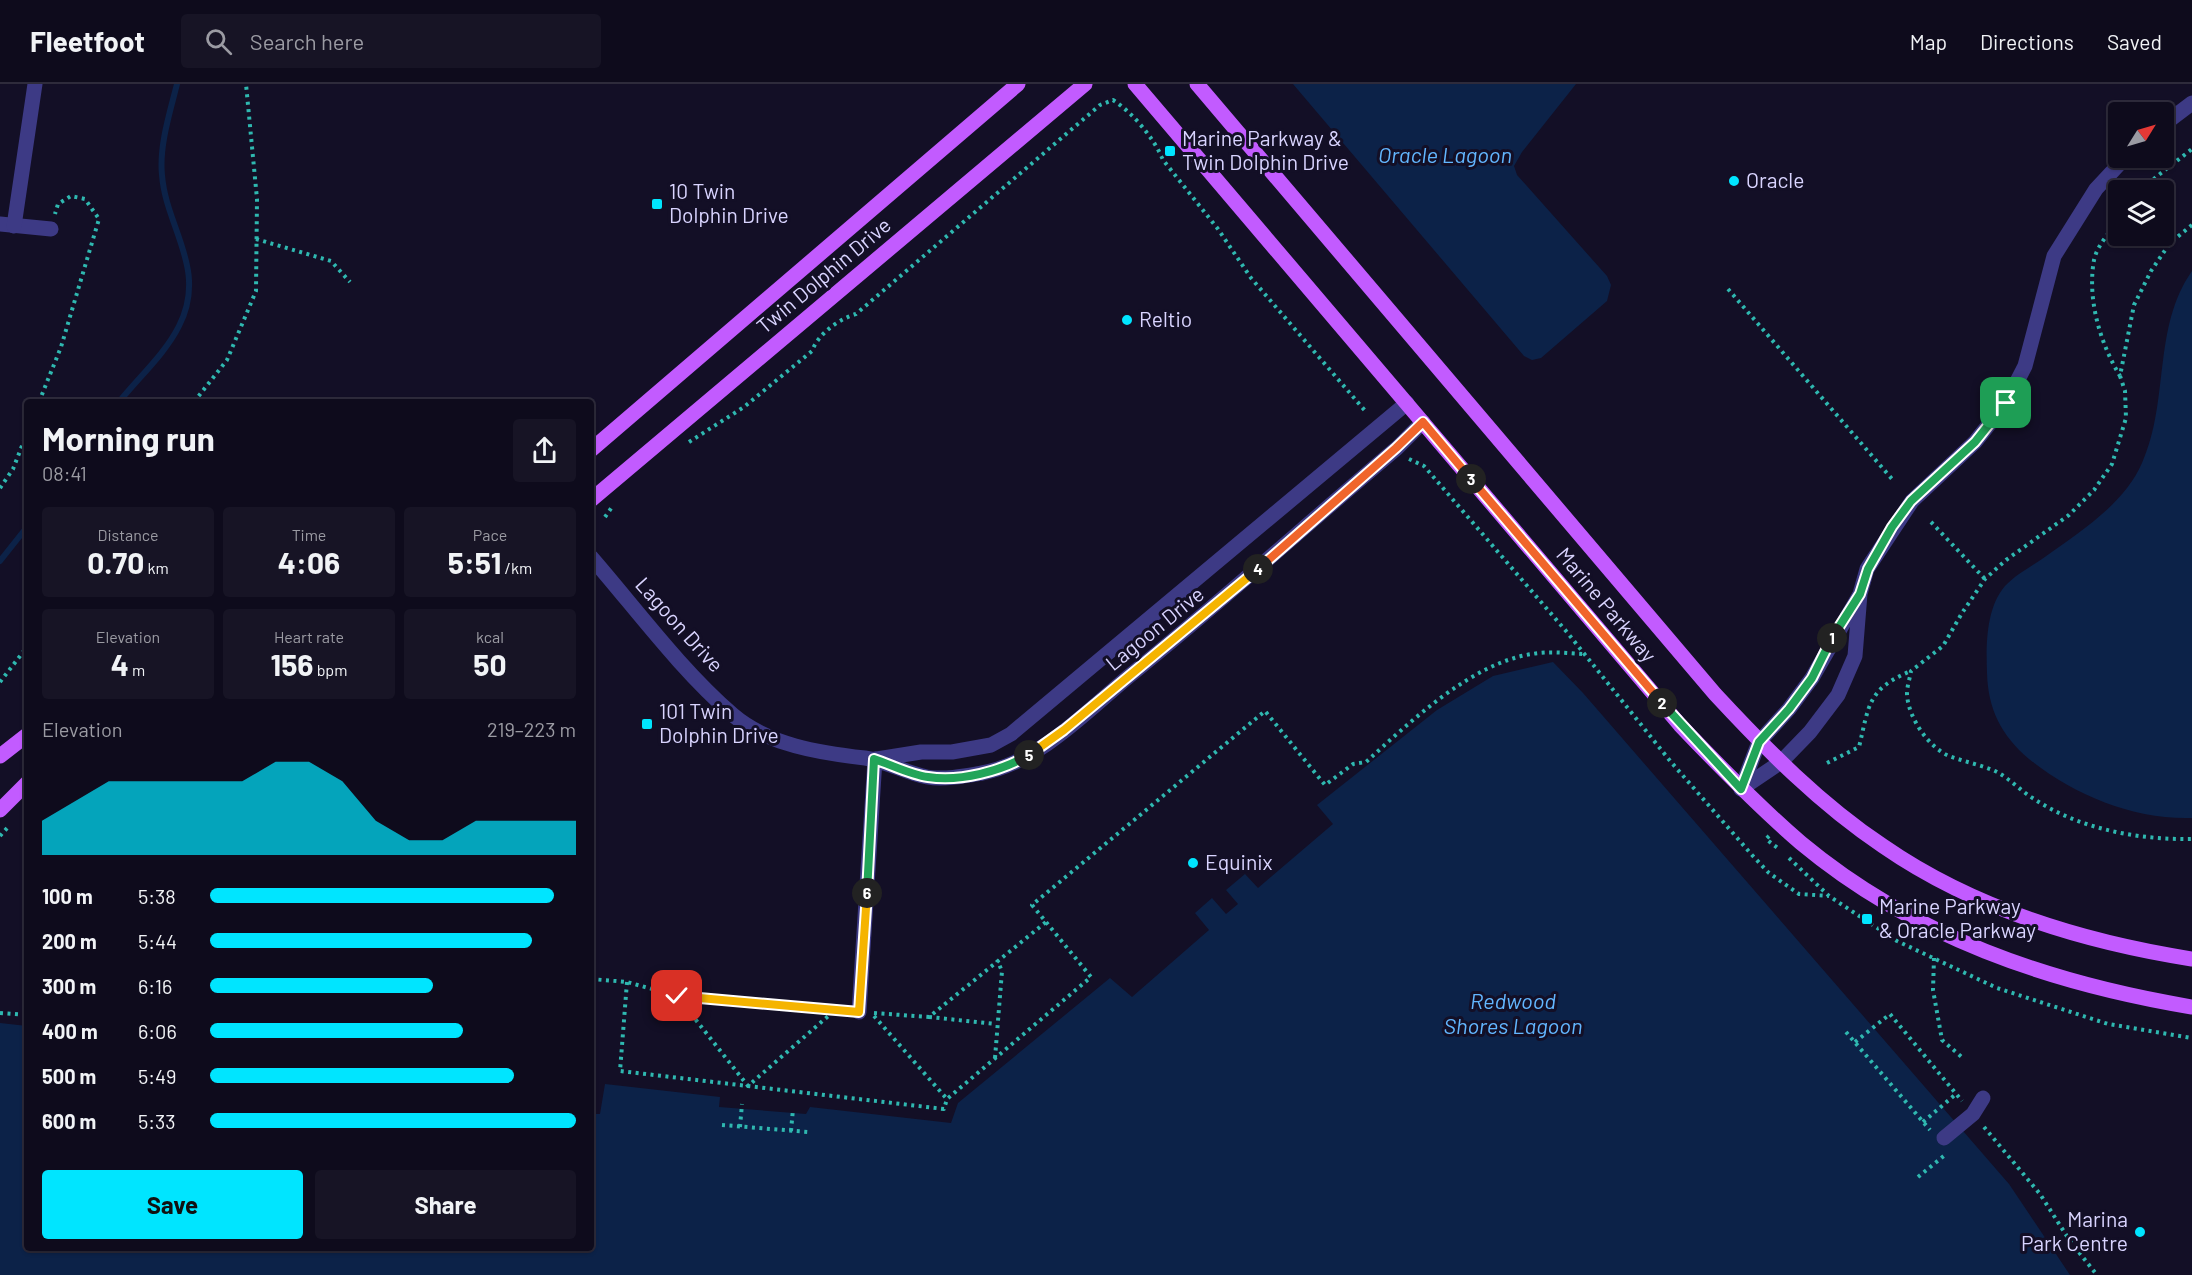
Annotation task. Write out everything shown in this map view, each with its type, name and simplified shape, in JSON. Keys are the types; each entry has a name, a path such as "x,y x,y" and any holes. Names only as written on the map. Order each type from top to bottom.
{"main road":[{"name":"Twin Dolphin Drive","path":"594,447 1018,84"},
{"name":"Twin Dolphin Drive","path":"594,497 1085,84"},
{"name":"Marine Parkway","path":"1135,84 1680,725 1741,789 1803,844 1879,898 1922,922 1985,952 2051,976 2128,996 2192,1007"},
{"name":"Marine Parkway","path":"1197,84 1715,694 1759,742 1832,808 1884,847 1943,881 2003,909 2065,932 2137,950 2192,959"},
{"path":"0,756 24,737"},
{"path":"0,810 24,786"}],"street":[{"path":"35,84 7,225 51,229"},
{"path":"2174,117 2192,103"},
{"path":"1741,789 1781,762 1810,732 1838,695 1855,656 1860,594 1868,569 1892,527 1911,501 1975,442 2006,403 2025,366 2054,256 2096,189 2116,168"},
{"name":"Lagoon Drive","path":"874,759 921,752 952,752 991,745 1011,734 1407,403"},
{"name":"Lagoon Drive","path":"594,560 692,674 734,716 771,737 822,753 874,759 928,777 958,777 986,772 1026,757 1055,737 1206,614 1423,422"},
{"path":"1741,789 1759,742 1789,709 1812,678 1829,643 1860,594"},
{"path":"866,1012 874,759"},
{"path":"1938,1136 1973,1114 1983,1098"}],"path":[{"path":"196,399 227,360 256,291 256,199 246,84"},
{"path":"683,447 744,407 812,351 815,341 844,317 856,314 1100,105 1113,100 1134,119 1158,147 1163,160 1218,230 1251,279 1367,413"},
{"path":"2153,180 2192,150"},
{"path":"40,399 61,347 99,219 85,199 71,196 58,204 51,229"},
{"path":"2120,376 2134,305 2151,271 2170,243 2192,225"},
{"path":"1827,763 1859,747 1865,711 1875,696 1886,684 1911,671 1944,646 1962,612 1985,579 2006,560 2069,514 2094,490 2112,464 2126,418 2125,391 2102,336 2093,285 2094,260 2098,248 2108,234"},
{"path":"256,239 331,261 350,282"},
{"path":"1728,289 1892,479"},
{"path":"0,488 13,470 24,441"},
{"path":"1405,459 1412,459 1424,466 1671,762 1769,873 1799,894 1829,896"},
{"path":"605,517 614,505"},
{"path":"1931,522 1985,579"},
{"path":"0,682 24,651"},
{"path":"627,982 620,1071 944,1110 947,1099 1091,977 1032,905 1265,711 1325,785 1353,764 1365,762 1435,703 1481,673 1530,654 1583,654"},
{"path":"1911,671 1907,694 1916,720 1927,739 1947,755 1997,772 2035,800 2060,813 2094,826 2136,836 2192,839"},
{"path":"1769,836 1766,839 1829,896 1897,941 1997,988 2108,1024 2192,1038"},
{"path":"929,1017 1046,922"},
{"path":"1934,958 1933,990 1942,1041 1964,1059"},
{"path":"995,1058 996,1023 1002,971 997,960"},
{"path":"594,979 627,982 677,996 996,1023"},
{"path":"677,996 748,1086"},
{"path":"748,1086 835,1010"},
{"path":"0,1012 24,1015"},
{"path":"866,1012 947,1099"},
{"path":"1855,1042 1890,1014 2040,1194 2070,1241 2097,1275"},
{"path":"1846,1032 1923,1122 1938,1136"},
{"path":"1923,1122 1956,1094"},
{"path":"740,1127 742,1104"},
{"path":"791,1131 793,1109"},
{"path":"722,1125 808,1132"}],"water":[{"name":"Oracle Lagoon","path":"1293,84 1576,84 1522,152 1514,166 1517,175 1607,276 1611,285 1607,301 1541,358 1532,360 1524,356"},
{"path":"2192,271 2192,818 2170,818 2127,810 2085,794 2047,772 2019,750 2004,731 1993,710 1988,686 1987,639 1994,605 2005,586 2099,517 2124,492 2134,478 2151,439 2171,316"},
{"name":"Redwood Shores Lagoon","path":"1553,662 1583,693 2009,1184 2070,1275 0,1275 0,1023 24,1026 24,1251 594,1251 594,1114 600,1114 605,1084 720,1097 719,1107 806,1114 810,1107 951,1123 958,1103 1110,978 1132,997 1209,930 1195,913 1212,898 1226,914 1238,904 1226,890 1245,874 1258,888 1333,824 1317,805 1437,710 1493,676"}],"waterway":[{"path":"122,399 167,346 179,326 187,305 189,286 187,267 165,194 161,164 166,129 177,84"},
{"path":"0,561 24,531"}],"place":[{"name":"Marine Parkway & Twin Dolphin Drive","path":"1170,151"},
{"name":"Oracle","path":"1734,181"},
{"name":"10 Twin Dolphin Drive","path":"657,204"},
{"name":"Reltio","path":"1127,320"},
{"name":"101 Twin Dolphin Drive","path":"647,724"},
{"name":"Equinix","path":"1193,863"},
{"name":"Marine Parkway & Oracle Parkway","path":"1867,919"},
{"name":"Marina Park Centre","path":"2140,1232"}],"route":[{"path":"677,996 859,1012 874,759 928,777 958,777 986,772 1026,757 1047,744 1206,614 1423,422 1680,725 1741,789 1759,742 1789,709 1812,678 1829,643 1860,594 1868,569 1892,527 1911,501 1975,442 2006,403"}]}
